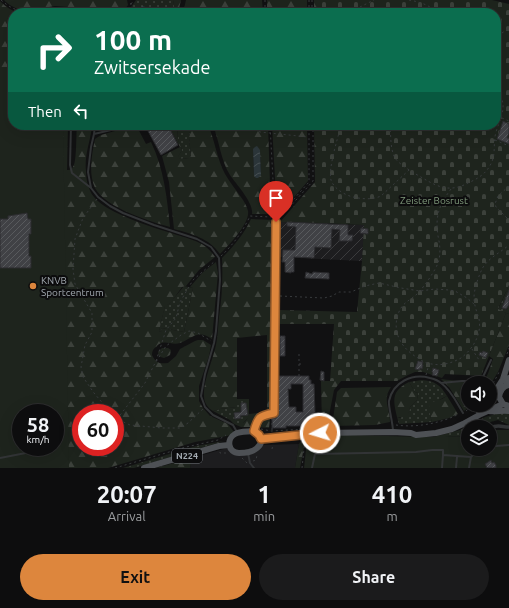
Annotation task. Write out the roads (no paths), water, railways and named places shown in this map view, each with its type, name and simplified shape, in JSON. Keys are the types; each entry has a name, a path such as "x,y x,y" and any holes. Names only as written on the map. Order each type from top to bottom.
{"main road":[{"path":"497,388 503,379 509,360"},
{"path":"506,405 499,397 501,390 507,385 509,378"},
{"path":"497,411 509,412"},
{"path":"261,439 306,431 320,433 411,433 437,430 451,426 479,412"},
{"path":"254,429 261,439 261,443 257,449 238,453 230,448 230,439 232,436 254,429"},
{"name":"N224","path":"144,468 220,446 229,445"}],"street":[{"path":"254,429 256,423 263,415 274,413 276,222"},
{"path":"497,425 509,427"}],"lane":[{"path":"71,130 70,165 72,173 92,188 98,197 110,206 124,213 154,225 197,239 211,247 219,258 220,280 216,331 201,396 205,407 213,415 234,425 238,433"},
{"path":"92,188 88,172 94,130"},
{"path":"94,134 107,130"},
{"path":"393,432 393,423 388,402 393,390 402,381 413,377 425,377 441,382 481,381 491,360"},
{"path":"441,382 450,391 463,413"},
{"path":"497,446 509,445"},
{"path":"312,468 315,454 443,450 442,468"},
{"path":"248,452 250,463 254,468"},
{"path":"0,458 12,456"},
{"path":"443,456 471,457 469,468"},
{"path":"456,468 457,456"}],"water":[{"path":"257,146 260,150 261,175 256,178 254,176 253,149"}],"place":[{"name":"KNVB Sportcentrum","path":"33,286"}],"park label":[{"name":"Zeister Bosrust","path":"434,200"}]}
